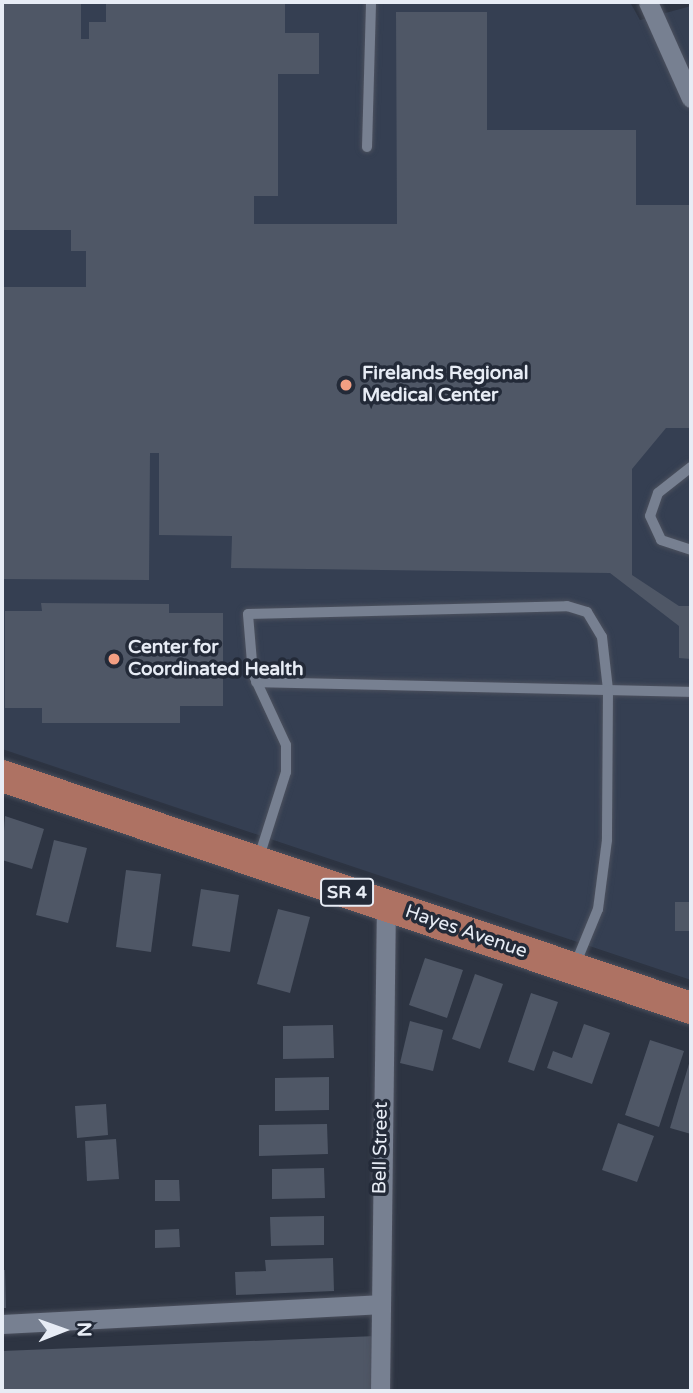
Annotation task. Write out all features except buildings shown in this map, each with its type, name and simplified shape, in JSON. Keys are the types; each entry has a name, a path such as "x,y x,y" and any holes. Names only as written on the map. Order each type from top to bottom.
{"main road":[{"name":"Hayes Avenue","path":"2,776 691,1008"}],"street":[{"path":"653,3 691,98"},
{"name":"Bell Street","path":"380,1391 378,1304 386,905"},
{"path":"2,1324 378,1304"}],"lane":[{"path":"367,147 371,2"},
{"path":"691,467 658,493 650,516 660,540 691,550"},
{"path":"257,861 286,772 286,746 256,682 248,614 567,606 587,612 602,637 608,690 605,874 574,968"},
{"path":"256,682 690,692"}],"shaded area":[{"name":"Firelands Regional Medical Center","path":"2,2 630,2 640,20 691,6 691,980 2,749"}],"place":[{"name":"Firelands Regional Medical Center","path":"346,385"},
{"name":"Center for Coordinated Health","path":"114,659"}]}
